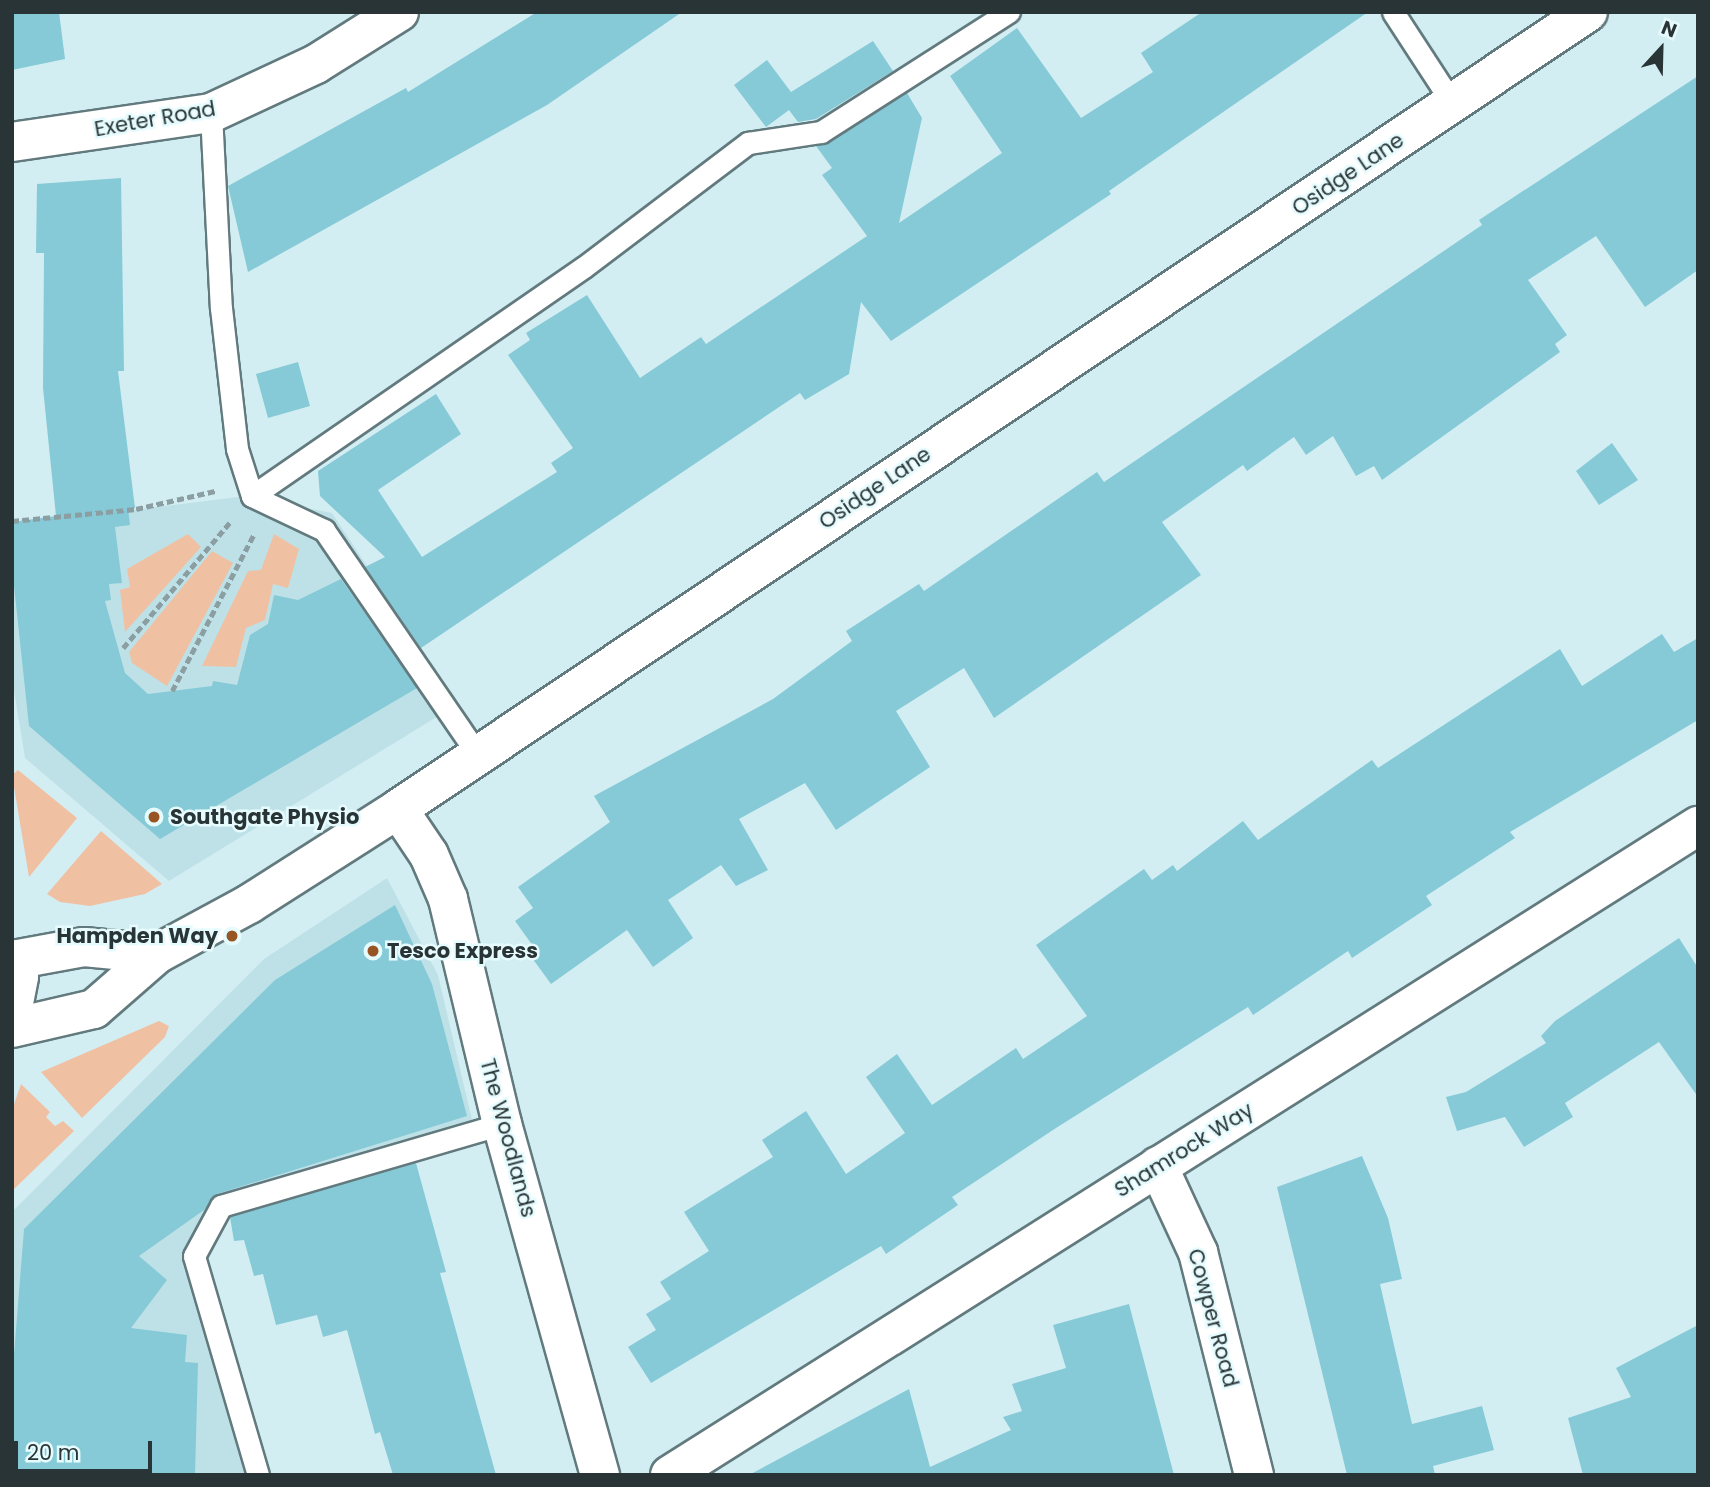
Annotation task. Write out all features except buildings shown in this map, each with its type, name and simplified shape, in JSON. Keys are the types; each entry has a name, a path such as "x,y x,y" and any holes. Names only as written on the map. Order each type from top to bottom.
{"street":[{"name":"Exeter Road","path":"12,142 211,113 316,64 399,12"},
{"name":"Osidge Lane","path":"12,1028 94,1010 157,954 249,904 398,809 476,752 1588,12"},
{"name":"The Woodlands","path":"398,809 429,855 448,899 502,1124 600,1475"},
{"name":"Shamrock Way","path":"670,1475 1698,826"},
{"path":"12,1014 19,976 13,960 84,947 157,954"},
{"name":"Cowper Road","path":"1158,1166 1198,1252 1254,1475"}],"lane":[{"path":"257,494 584,267 748,143 821,132 1009,12"},
{"path":"1393,12 1453,103"},
{"path":"211,113 221,308 237,449 257,494 324,530 476,752"},
{"path":"258,1475 194,1255 222,1206 502,1124"}],"path":[{"path":"12,521 257,494"},
{"path":"123,648 257,494"},
{"path":"172,691 257,494"}],"shaded area":[{"path":"246,496 332,513 458,704 169,881 25,758 12,678 12,525"},
{"path":"188,534 201,547 125,632 120,590 130,587 127,569"},
{"path":"274,534 299,549 288,588 273,584 265,620 246,628 236,667 202,666 248,571 261,570"},
{"path":"212,551 233,563 167,686 132,663 129,652"},
{"path":"18,770 77,818 29,877 12,775"},
{"path":"101,831 162,884 145,894 90,906 60,902 47,894"},
{"path":"387,878 438,975 477,1141 222,1203 193,1256 258,1475 12,1475 12,1212 264,959"},
{"path":"159,1021 169,1026 165,1037 82,1118 41,1072"},
{"path":"21,1084 50,1112 46,1117 55,1126 63,1121 74,1131 12,1191 12,1110"}],"place":[{"name":"Southgate Physio","path":"154,817"},
{"name":"Hampden Way","path":"232,936"},
{"name":"Tesco Express","path":"373,951"}]}
